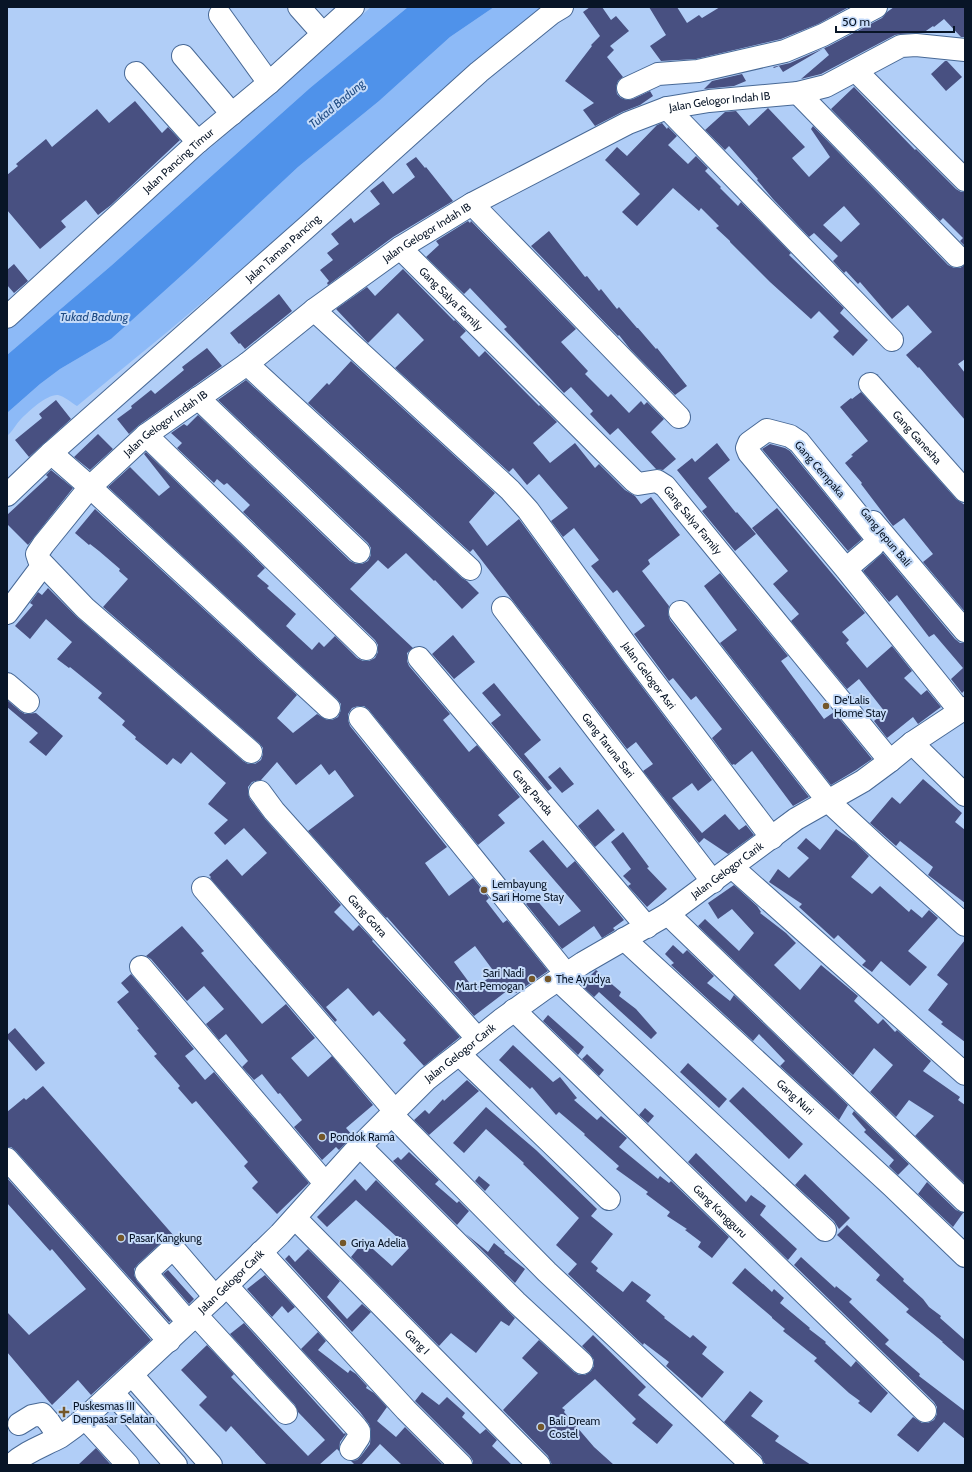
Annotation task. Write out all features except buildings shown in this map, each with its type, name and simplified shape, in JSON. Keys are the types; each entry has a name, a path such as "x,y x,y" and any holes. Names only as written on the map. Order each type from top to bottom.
{"street":[{"path":"299,7 323,34"},
{"name":"Jalan Pancing Timur","path":"7,316 198,142 269,83 353,7"},
{"name":"Jalan Taman Pancing","path":"7,495 479,72 552,13 562,7"},
{"path":"628,88 658,74 698,71 785,51 823,35 876,7"},
{"path":"220,15 269,83"},
{"name":"Jalan Gelogor Indah IB","path":"42,565 37,554 39,550 90,487 146,435 247,364 314,310 400,248 472,204 628,123 667,108 687,104 739,98 798,93 826,86 901,46 916,45 963,52"},
{"path":"183,56 232,114"},
{"path":"856,71 965,180"},
{"path":"136,73 198,142"},
{"path":"798,93 957,256"},
{"path":"667,108 892,340"},
{"path":"472,204 679,416"},
{"name":"Gang Salya Family","path":"400,248 634,481 638,484 657,480 665,486 890,761"},
{"name":"Jalan Gelogor Asri","path":"314,310 510,490 528,510 634,656 772,838"},
{"path":"247,364 470,569"},
{"name":"Gang Ganesha","path":"870,384 965,490"},
{"path":"198,398 359,552"},
{"name":"Gang Cempaka","path":"846,569 873,546 876,542 875,536 798,442 786,435 766,430 749,443 747,448 749,453 962,710"},
{"path":"146,435 366,649"},
{"name":"Gang Jepun Bali","path":"809,443 890,544 965,631"},
{"path":"51,454 90,487 329,708"},
{"path":"7,613 42,565 85,608 251,752"},
{"name":"Gang Taruna Sari","path":"503,608 713,882"},
{"path":"680,612 828,800 881,850 965,925"},
{"name":"Gang Panda","path":"419,658 647,926"},
{"path":"7,684 28,702"},
{"name":"Jalan Gelogor Carik","path":"14,1464 24,1454 76,1427 221,1292 295,1218 360,1146 427,1079 478,1038 514,1010 583,963 668,914 796,819 863,781 912,743 962,710"},
{"path":"360,718 562,977 825,1230"},
{"path":"912,743 965,795"},
{"name":"Gang Gotra","path":"260,792 274,811 478,1038"},
{"path":"732,867 965,1074"},
{"path":"203,888 393,1113 547,1272 752,1465"},
{"path":"668,914 965,1201"},
{"name":"Gang Nuri","path":"624,939 892,1186 965,1256"},
{"path":"141,967 325,1183"},
{"name":"Gang Kangguru","path":"514,1010 925,1411"},
{"path":"459,1054 609,1199"},
{"path":"360,1146 516,1302 582,1363"},
{"path":"7,1159 168,1340"},
{"name":"Gang I","path":"295,1218 539,1465"},
{"path":"286,1413 146,1273 173,1248 221,1292 356,1427 359,1431 359,1437 351,1449"},
{"path":"261,1252 406,1410 461,1465"},
{"path":"132,1375 212,1465"},
{"path":"113,1393 176,1465"},
{"path":"19,1424 32,1416 42,1414 59,1437"},
{"path":"85,1418 128,1465"}],"shaded area":[{"path":"371,7 408,7 310,88 112,265 7,355 7,326 123,221 247,117"},
{"path":"494,7 552,7 484,56 389,137 289,229 77,406 58,395 49,397 38,404 19,421 7,436 7,413 40,384 60,369 111,339 298,167 379,101 450,37"}],"water":[{"name":"Tukad Badung","path":"408,7 494,7 450,37 379,101 298,167 111,339 60,369 40,384 7,413 7,355 112,265 310,88"}],"place":[{"name":"De'Lalis Home Stay","path":"826,706"},
{"name":"Lembayung Sari Home Stay","path":"484,890"},
{"name":"Sari Nadi Mart Pemogan","path":"532,979"},
{"name":"The Ayudya","path":"548,979"},
{"name":"Pondok Rama","path":"322,1137"},
{"name":"Pasar Kangkung","path":"121,1238"},
{"name":"Griya Adelia","path":"343,1243"},
{"name":"Puskesmas III Denpasar Selatan","path":"64,1412"},
{"name":"Bali Dream Costel","path":"541,1427"}]}
